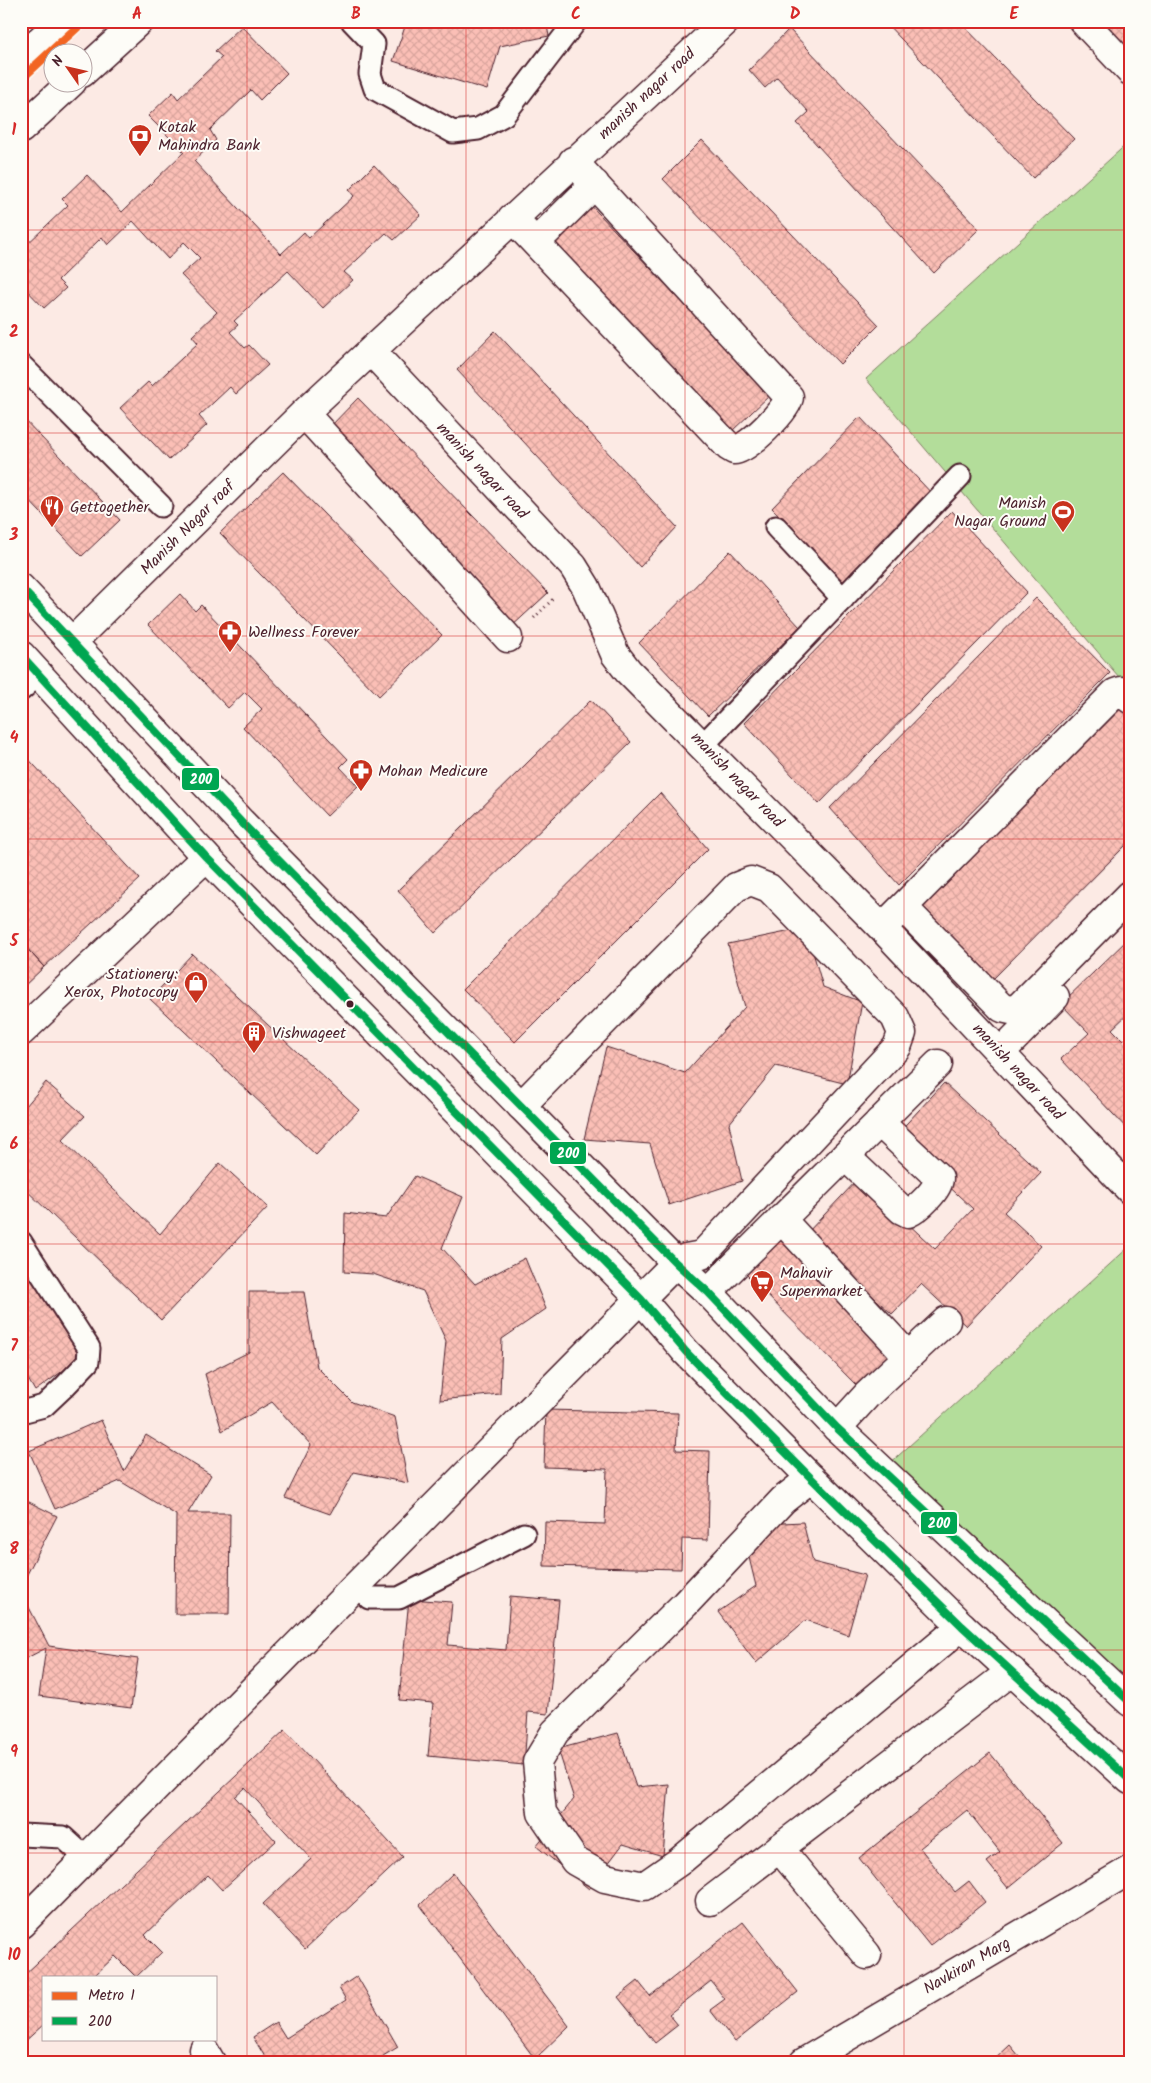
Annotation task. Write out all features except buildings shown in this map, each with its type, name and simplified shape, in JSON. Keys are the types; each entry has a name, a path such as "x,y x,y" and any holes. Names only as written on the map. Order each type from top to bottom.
{"street":[{"path":"21,58 61,21"},
{"path":"92,64 139,21"},
{"name":"manish nagar road","path":"304,413 372,352 512,218 726,21"},
{"path":"1084,21 1130,71"},
{"path":"21,129 61,92"},
{"path":"512,218 729,447 738,451 744,449 786,406 789,397 574,161"},
{"path":"536,242 595,184"},
{"name":"manish nagar road","path":"372,352 573,566 591,597 615,654 628,671 882,928 1130,1190"},
{"path":"304,413 508,638"},
{"name":"Manish Nagar roaf","path":"72,642 304,413"},
{"path":"21,588 241,822 676,1263 708,1292 837,1428 1130,1702"},
{"path":"27,673 641,1299 686,1352 811,1478 962,1626 1130,1780"},
{"path":"882,928 1115,692 1121,690 1130,699"},
{"path":"21,1032 206,857"},
{"path":"21,1924 676,1263 686,1258 702,1255 901,1041 900,1024 769,888 751,881 736,887 521,1106"},
{"path":"903,907 1002,1008 1011,1010 1018,1007 1130,895"},
{"path":"1000,1053 1130,921"},
{"path":"708,1292 938,1064"},
{"path":"845,1156 902,1210 908,1213 914,1210 937,1186 939,1178 879,1122"},
{"path":"781,1219 908,1356"},
{"path":"837,1428 908,1356 946,1321"},
{"path":"811,1478 783,1500 685,1604 555,1732 541,1754 537,1762 542,1813 575,1861 605,1878 644,1886 680,1861 962,1626"},
{"path":"710,1901 1012,1671"},
{"path":"779,1848 867,1955"},
{"name":"Navkiran Marg","path":"804,2062 1130,1870"}],"lane":[{"path":"352,21 374,44 370,74 375,89 453,132 478,129 504,115 576,21"},
{"path":"21,365 160,506"},
{"path":"703,745 960,476"},
{"path":"776,527 843,599"},
{"path":"21,1242 89,1348 88,1362 57,1394 44,1406 21,1412"},
{"path":"357,1585 369,1598 399,1598 524,1534"},
{"path":"21,1834 63,1837 86,1858"}],"path":[{"path":"508,638 513,638 554,598 555,594"}],"green space":[{"name":"Manish Nagar Ground","path":"1130,141 1130,690 866,379"},
{"path":"1130,1246 1130,1714 877,1475"}],"metro line":[{"name":"1","path":"21,79 84,21"}],"transit line":[{"name":"200","path":"21,588 241,822 676,1263 708,1292 837,1428 1130,1702"},
{"name":"200","path":"21,655 206,857 641,1299 686,1352 962,1626 1130,1780"}],"place":[{"name":"Kotak Mahindra Bank","path":"140,157"},
{"name":"Gettogether","path":"52,528"},
{"name":"Manish Nagar Ground","path":"1063,533"},
{"name":"Wellness Forever","path":"230,653"},
{"name":"Mohan Medicure","path":"361,792"},
{"name":"Stationery: Xerox, Photocopy","path":"196,1004"},
{"name":"Vishwageet","path":"254,1054"},
{"name":"Mahavir Supermarket","path":"762,1303"}]}
